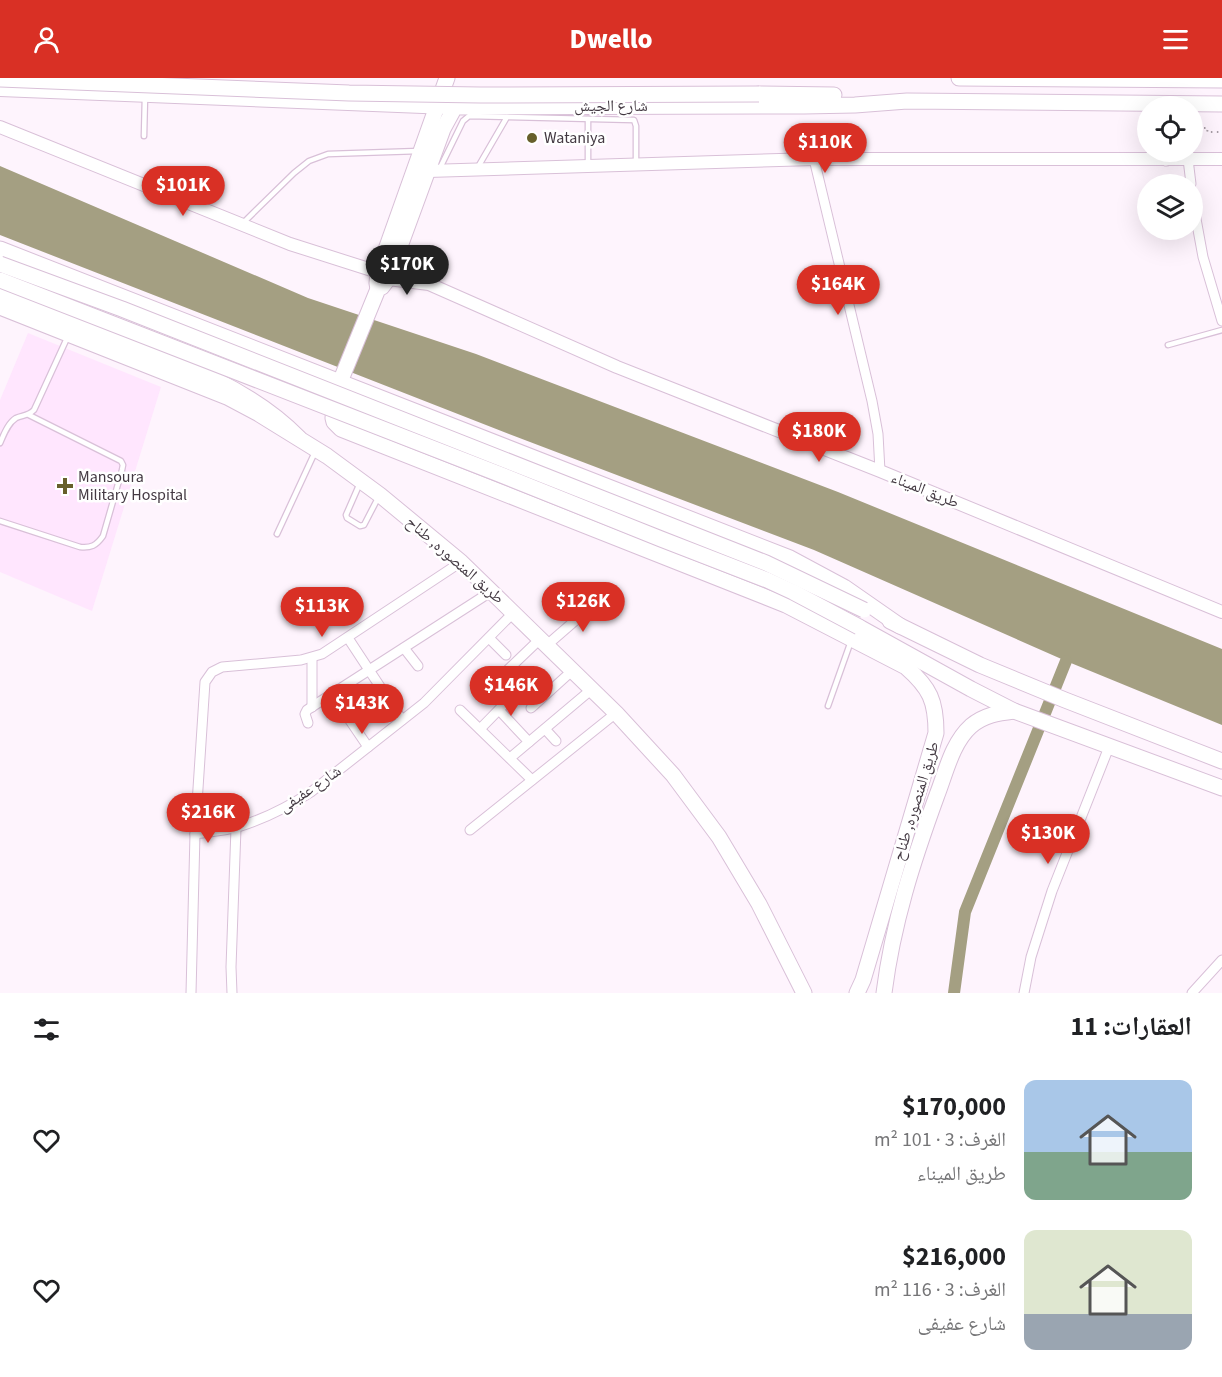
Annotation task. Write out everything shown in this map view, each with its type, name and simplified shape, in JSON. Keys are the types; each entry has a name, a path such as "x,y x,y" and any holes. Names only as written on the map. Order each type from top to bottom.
{"main road":[{"path":"381,280 427,149 436,107 447,78"},
{"path":"959,78 1214,79"},
{"path":"0,79 359,93 853,96 886,102"},
{"name":"شارع الجيش","path":"0,89 436,107 804,106 919,101 1137,105"},
{"name":"شارع الجيش","path":"1203,104 1222,104"},
{"path":"427,149 443,129 455,107"},
{"path":"381,280 398,251 433,171 427,149"},
{"path":"0,249 342,376 790,558 844,587 900,626"},
{"path":"0,264 766,563 981,665 1222,761"},
{"path":"0,273 315,391 327,390 342,376"},
{"path":"0,280 767,580 794,592 855,633 1016,712 1222,788"},
{"name":"طريق المنصوره, طناح","path":"381,280 342,376 333,418 341,429 855,633 906,667 921,680 931,696 936,714 936,733 895,897 856,993"},
{"path":"0,294 231,387 275,415 298,438"},
{"name":"طريق المنصوره, طناح","path":"0,307 227,397 317,449 380,495 461,562 616,713 673,775 719,837 759,904 804,993"},
{"path":"884,993 895,897 919,844 953,752 962,736 984,717 991,714 1016,712"}],"street":[{"name":"طريق الميناء","path":"0,127 381,280 429,284 617,367 880,471 1222,612"},
{"path":"433,171 814,159 1137,155"},
{"path":"814,159 872,401 878,434 880,471"},
{"path":"1203,159 1222,159"},
{"path":"1200,240 1222,321"},
{"name":"طريق الميناء","path":"398,251 429,284"},
{"path":"191,993 195,834 205,682 212,672 222,667 312,658 348,638 461,562"},
{"path":"308,723 304,714 312,706 492,591"},
{"path":"493,684 600,599"},
{"name":"شارع عفيفى","path":"195,834 236,828 296,802 434,693 514,612"},
{"path":"348,638 402,720"},
{"path":"489,638 506,656"},
{"path":"404,648 418,666"},
{"path":"312,658 312,706"},
{"path":"531,708 573,670"},
{"path":"480,729 522,686"},
{"path":"510,758 592,689"},
{"path":"332,694 368,747"},
{"path":"460,710 532,780"},
{"path":"499,710 529,742"},
{"path":"470,830 616,713"},
{"path":"545,729 556,741"},
{"path":"1024,993 1031,957 1052,891 1109,747"},
{"path":"232,993 236,828"},
{"path":"1192,993 1222,960"}],"lane":[{"path":"144,136 145,95"},
{"path":"433,171 465,118 469,116 634,120 636,165"},
{"path":"477,170 507,117"},
{"path":"588,119 588,166"},
{"path":"241,225 294,172 309,161 328,153 427,149"},
{"path":"1168,345 1222,330"},
{"path":"0,443 13,420 29,415 34,410 69,333"},
{"path":"0,521 80,548 89,548 98,544 103,536 122,470 121,461 29,415"},
{"path":"277,534 317,449"},
{"path":"361,481 346,515 347,518 360,526 364,525 380,495"},
{"path":"828,706 855,633"}],"path":[{"path":"1203,128 1208,128 1207,132 1222,132"}],"shaded area":[{"path":"0,166 308,298 476,354 838,492 1222,649 1222,725 1066,661 814,550 509,434 0,235"},
{"name":"Mansoura Military Hospital","path":"28,333 161,387 92,611 0,572 0,400"}],"waterway":[{"path":"954,993 965,912 1066,661"}],"place":[{"name":"Wataniya","path":"532,138"},
{"name":"Mansoura Military Hospital","path":"65,486"}]}
